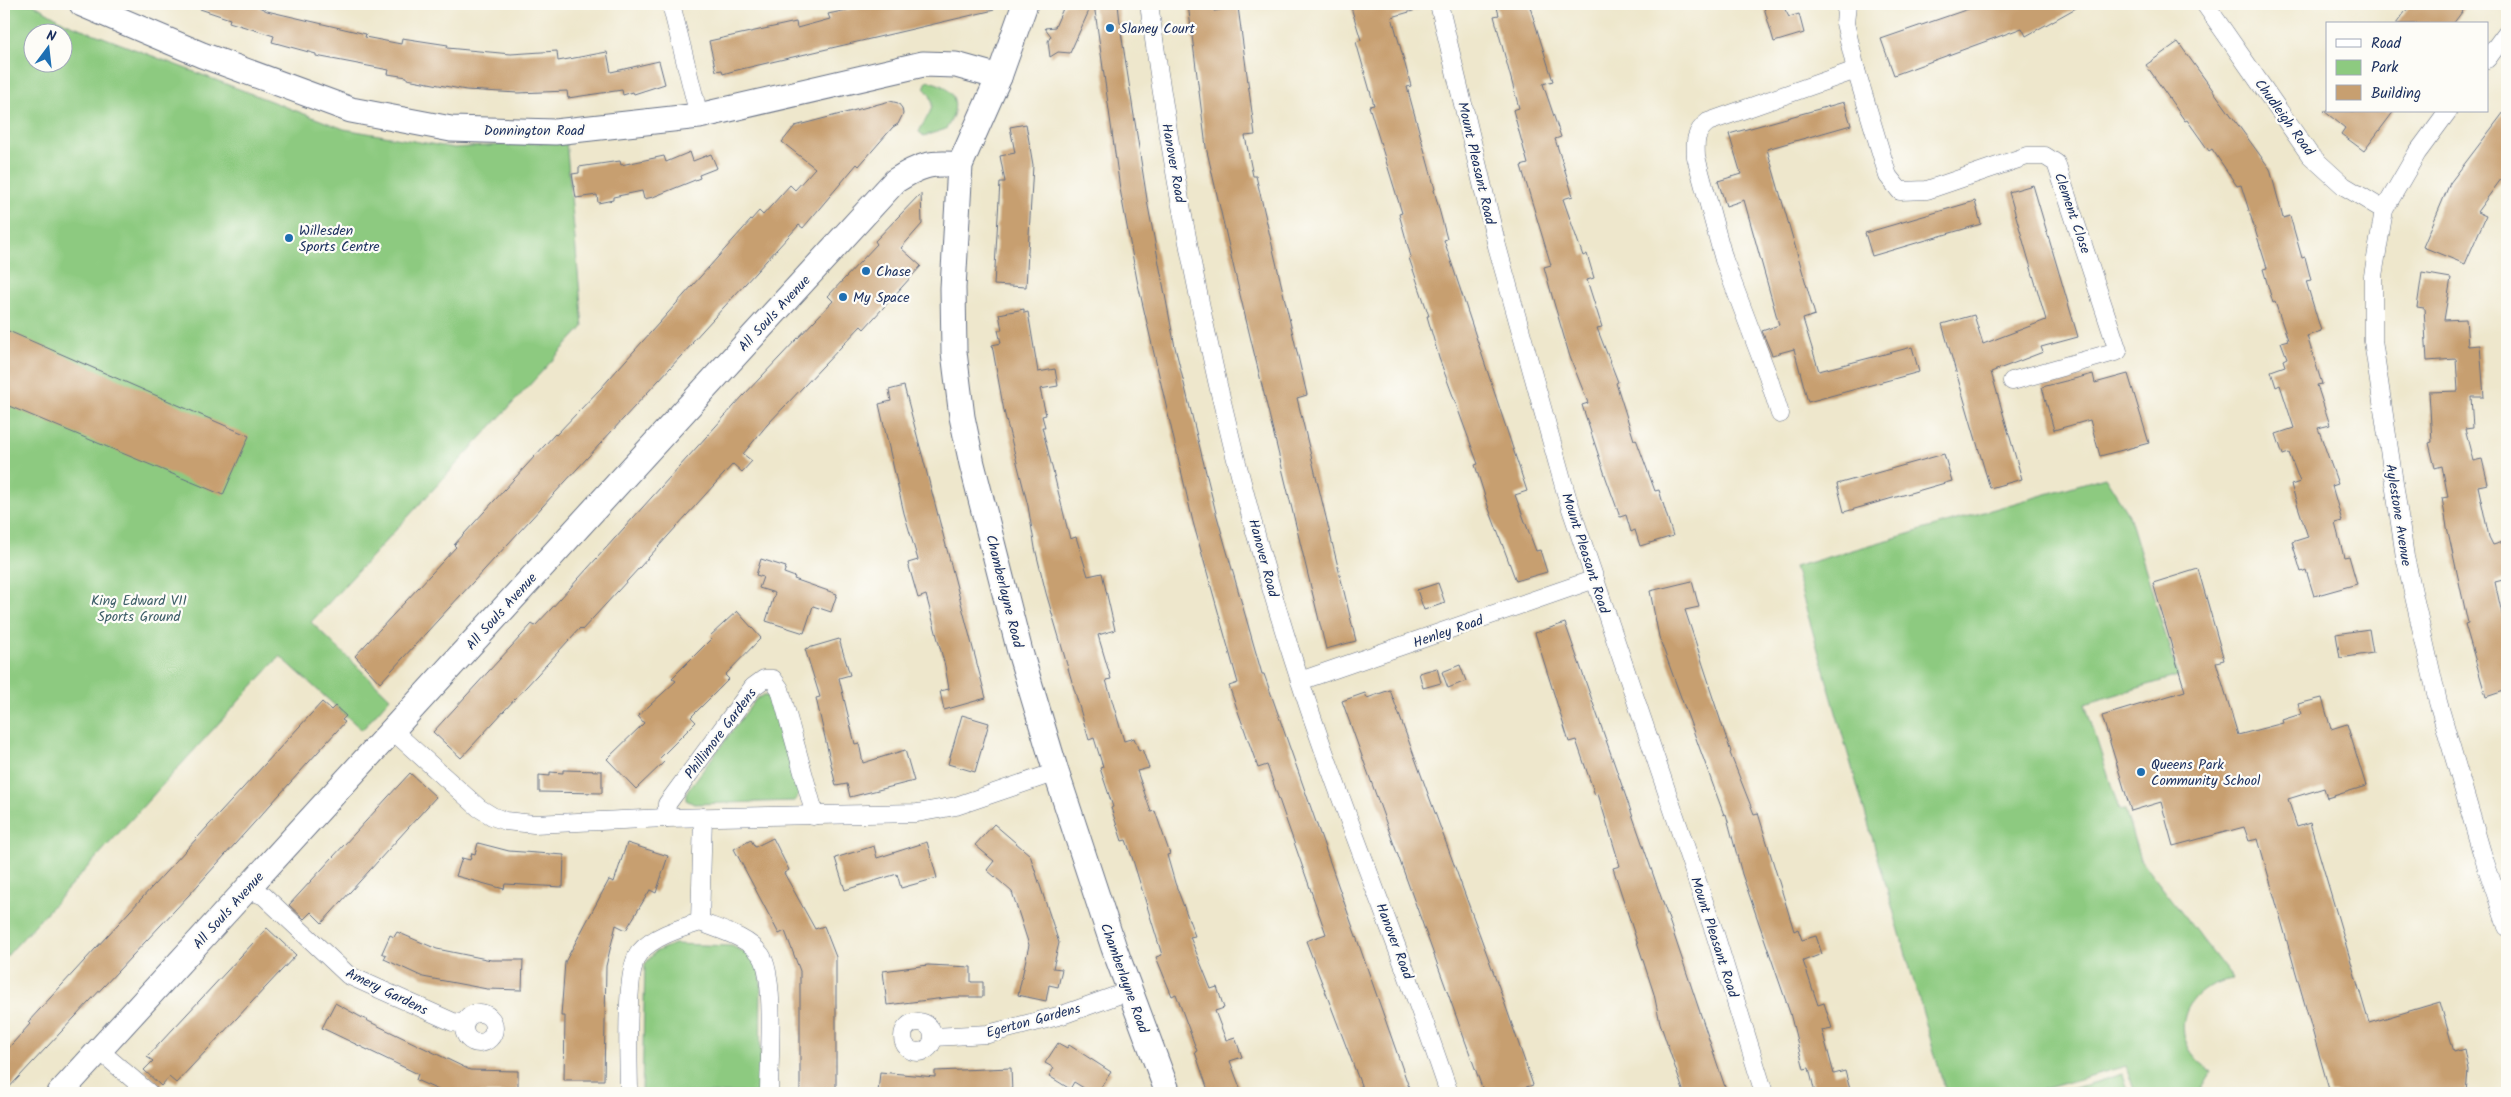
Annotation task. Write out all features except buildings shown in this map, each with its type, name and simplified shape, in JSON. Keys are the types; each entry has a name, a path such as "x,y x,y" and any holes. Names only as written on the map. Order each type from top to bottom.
{"street":[{"name":"Donnington Road","path":"82,4 202,55 351,110 451,129 555,132 699,116 923,64 956,65 999,77"},
{"path":"671,4 699,116"},
{"name":"Chamberlayne Road","path":"1025,4 999,77 960,165 952,316 954,352 962,417 972,464 1018,643 1056,772 1129,991 1168,1093"},
{"name":"Hanover Road","path":"1149,4 1170,145 1203,322 1239,470 1300,681 1422,1012 1449,1093"},
{"name":"Mount Pleasant Road","path":"1439,4 1497,246 1567,497 1715,934 1764,1093"},
{"name":"Clement Close","path":"1847,4 1845,23 1856,70 1888,176 1900,191 1927,190 2027,156 2045,156 2056,163 2118,352 2012,381"},
{"name":"Chudleigh Road","path":"2205,4 2310,155 2344,186 2384,210"},
{"path":"2488,58 2507,32"},
{"path":"1780,414 1768,376 1724,260 1696,157 1695,140 1699,129 1708,122 1856,70"},
{"name":"Aylestone Avenue","path":"2447,112 2417,153 2384,210 2373,276 2373,341 2405,557 2438,702 2482,853 2507,927"},
{"name":"All Souls Avenue","path":"60,1093 895,181 918,167 936,163 960,165"},
{"name":"Henley Road","path":"1300,681 1595,579"},
{"name":"Phillimore Gardens","path":"666,818 667,804 753,687 764,679 773,679 780,689 812,805 813,816"},
{"path":"393,731 479,808 505,821 534,824 666,818 813,816 937,811 1056,772"},
{"path":"700,922 703,817"},
{"name":"Amery Gardens","path":"247,889 264,896 348,975 453,1022 465,1024"},
{"path":"629,1093 631,976 639,953 677,929 700,922 750,944 761,956 769,974 769,1093"},
{"name":"Egerton Gardens","path":"934,1037 988,1034 1062,1015 1129,991"},
{"path":"100,1050 149,1093"}],"green space":[{"name":"Willesden Sports Centre","path":"4,4 33,4 64,22 22,22 22,72 72,72 72,25 344,129 454,148 566,141 583,327 311,622 390,698 362,730 280,656 4,959"},
{"path":"927,81 944,87 950,92 955,105 951,120 946,129 924,136 919,132 932,105 932,100 924,88"},
{"path":"2105,477 2129,515 2178,676 2085,704 2119,809 2125,810 2140,859 2233,979 2215,984 2201,993 2190,1004 2185,1017 2184,1031 2188,1046 2197,1059 2212,1071 2199,1093 2135,1093 2126,1066 2030,1093 1946,1093 1794,567"},
{"path":"762,696 769,696 774,702 799,794 795,801 694,804 686,800 686,793 756,699"},
{"path":"674,944 732,946 750,955 761,972 760,1093 642,1093 645,964 655,952"},
{"path":"2122,1074 2128,1093 2060,1093"}],"place":[{"name":"Slaney Court","path":"1110,28"},
{"name":"Willesden Sports Centre","path":"289,238"},
{"name":"Chase","path":"866,271"},
{"name":"My Space","path":"843,297"},
{"name":"Queens Park Community School","path":"2141,772"}],"park label":[{"name":"King Edward VII Sports Ground","path":"139,608"}]}
